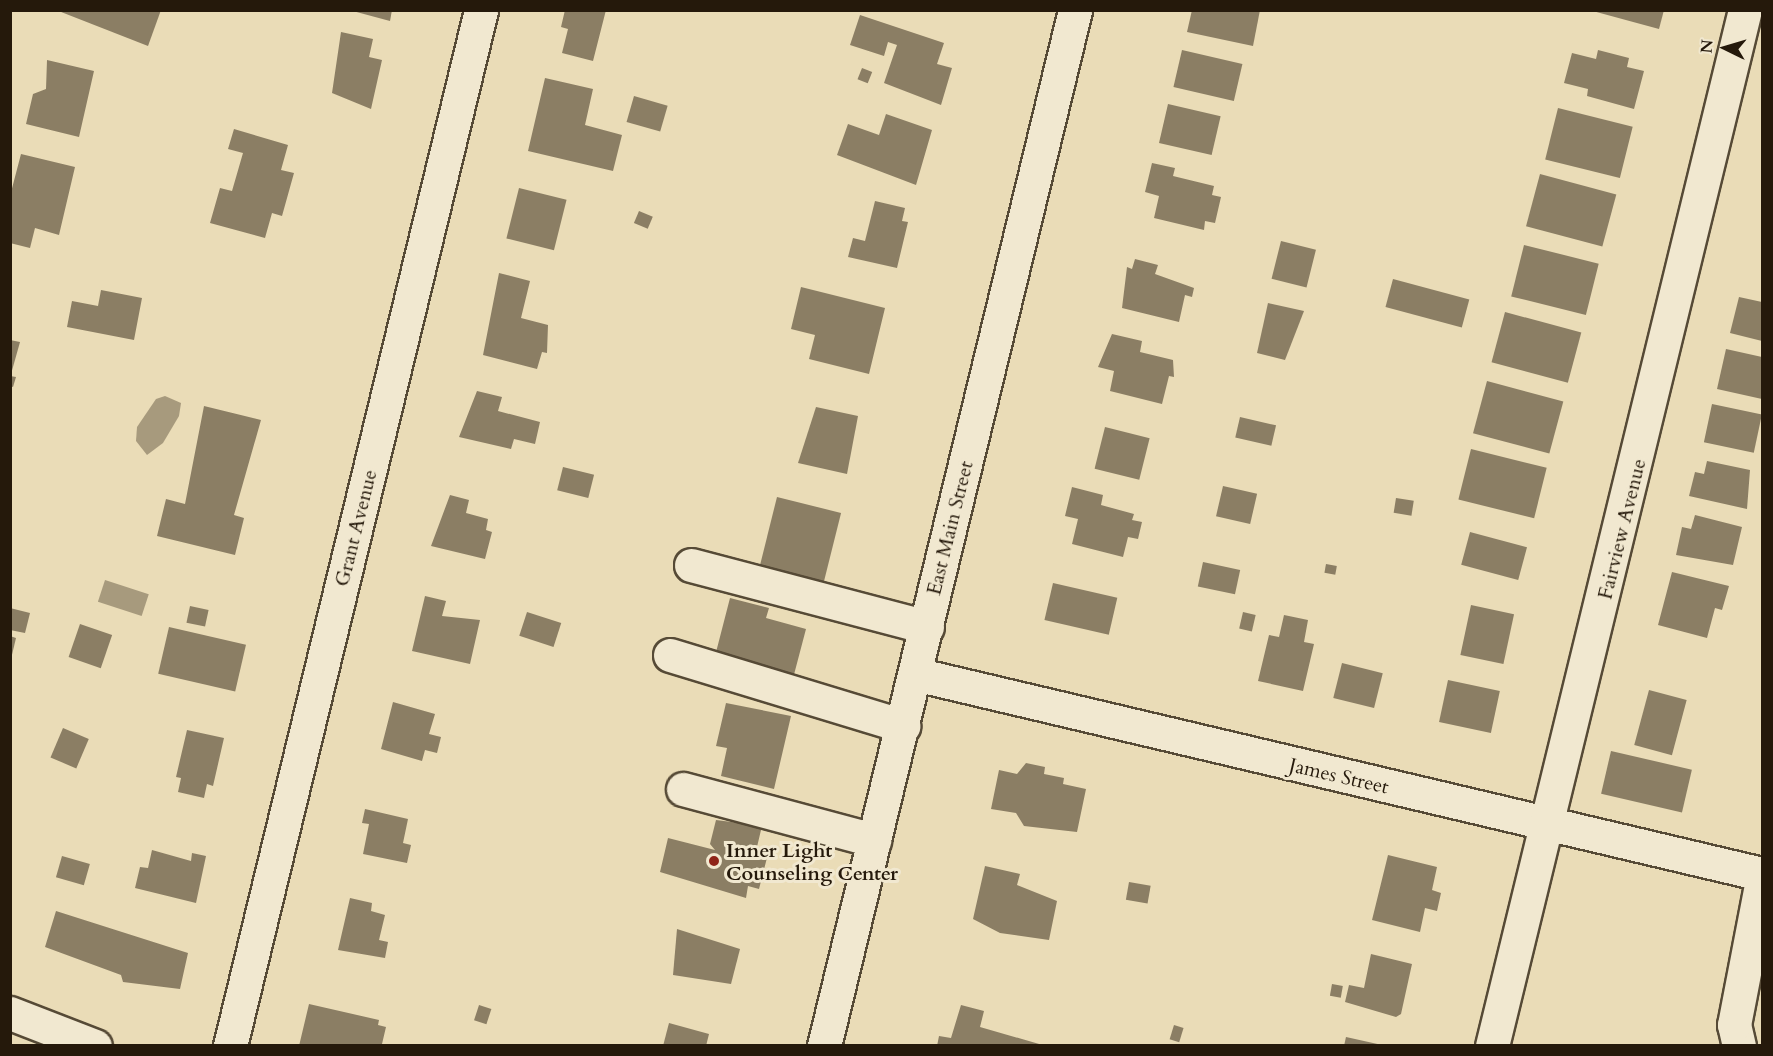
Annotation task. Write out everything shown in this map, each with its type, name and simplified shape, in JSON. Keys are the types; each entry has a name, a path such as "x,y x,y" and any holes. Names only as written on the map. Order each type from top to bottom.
{"street":[{"name":"Grant Avenue","path":"230,1046 481,10"},
{"name":"East Main Street","path":"824,1046 1075,10"},
{"name":"Fairview Avenue","path":"1492,1046 1745,10"},
{"path":"691,565 927,627"},
{"path":"669,655 903,726"},
{"name":"James Street","path":"915,674 1762,874"},
{"path":"683,789 874,840"},
{"path":"1739,1046 1734,1025 1762,880"},
{"path":"10,1013 95,1046"}],"shaded area":[{"path":"165,396 181,403 179,416 163,443 147,455 136,441 137,427 156,399"},
{"path":"105,580 149,594 142,616 98,602"}],"building":[{"path":"56,10 161,10 148,46"},
{"path":"349,10 392,10 390,21"},
{"path":"565,10 606,10 593,61 562,53 568,29 561,27"},
{"path":"1192,10 1260,10 1253,46 1187,32"},
{"path":"1589,10 1664,10 1659,29"},
{"path":"860,15 944,43 937,64 952,68 941,105 884,83 897,45 888,42 884,56 850,45"},
{"path":"341,32 373,39 369,57 382,60 371,109 332,93"},
{"path":"1182,50 1242,64 1234,101 1173,87"},
{"path":"1598,50 1629,58 1627,67 1644,71 1634,109 1587,96 1588,89 1564,83 1572,53 1596,59"},
{"path":"47,60 94,71 79,137 26,124 33,94 46,89"},
{"path":"862,68 872,72 868,83 858,79"},
{"path":"545,78 593,89 585,125 622,135 613,171 528,151"},
{"path":"634,96 668,106 660,132 627,122"},
{"path":"1168,104 1221,116 1212,155 1159,143"},
{"path":"1558,108 1633,127 1620,178 1545,159"},
{"path":"886,114 932,130 916,185 837,155 848,124 879,135"},
{"path":"234,129 288,145 281,170 294,173 282,216 272,213 265,238 210,223 220,188 232,191 243,153 228,149"},
{"path":"21,154 75,167 59,235 35,228 30,248 10,243 10,196"},
{"path":"1152,163 1175,168 1173,176 1214,186 1212,195 1221,197 1215,223 1205,221 1204,230 1154,218 1159,196 1145,192"},
{"path":"1540,174 1616,194 1602,247 1526,226"},
{"path":"519,188 567,200 554,250 506,238"},
{"path":"875,201 905,208 902,221 908,222 897,268 848,257 853,238 865,241"},
{"path":"639,211 653,217 648,229 634,223"},
{"path":"1281,241 1316,250 1306,288 1272,279"},
{"path":"1524,245 1599,264 1586,315 1511,296"},
{"path":"1135,259 1158,265 1155,274 1194,288 1192,297 1185,295 1179,322 1122,308 1127,267 1132,269"},
{"path":"499,273 530,281 521,318 548,325 547,353 542,352 537,369 483,355"},
{"path":"1393,279 1469,299 1462,327 1385,307"},
{"path":"801,287 885,308 869,374 809,359 815,335 791,329"},
{"path":"101,290 142,298 134,340 67,327 72,301 98,306"},
{"path":"1739,297 1762,302 1762,341 1730,333"},
{"path":"1268,303 1304,311 1285,360 1257,353"},
{"path":"1505,312 1581,332 1568,383 1492,362"},
{"path":"1112,334 1142,341 1140,352 1173,360 1174,377 1169,376 1162,404 1110,391 1114,371 1098,367"},
{"path":"10,340 20,342 11,374 10,373"},
{"path":"1726,349 1762,357 1762,399 1717,389"},
{"path":"10,376 16,377 13,387 10,386"},
{"path":"1487,381 1563,401 1549,454 1473,433"},
{"path":"477,391 502,397 498,411 540,422 535,444 514,439 511,449 459,437"},
{"path":"1712,404 1762,415 1754,453 1704,442"},
{"path":"204,406 261,420 234,515 244,518 235,555 157,536 166,499 185,504"},
{"path":"816,407 858,416 847,474 798,463"},
{"path":"1240,417 1276,425 1271,446 1235,437"},
{"path":"1105,427 1150,438 1139,480 1095,469"},
{"path":"1471,449 1547,468 1534,518 1458,499"},
{"path":"1707,461 1750,470 1747,509 1689,496 1695,472 1704,474"},
{"path":"563,467 594,475 588,498 557,490"},
{"path":"1223,486 1257,494 1250,524 1216,516"},
{"path":"1072,487 1103,495 1101,505 1134,514 1132,520 1142,522 1138,539 1128,537 1123,557 1072,544 1078,519 1065,516"},
{"path":"450,495 469,500 466,513 488,519 486,530 492,532 485,559 431,546"},
{"path":"777,497 841,513 823,586 759,570"},
{"path":"1396,498 1414,501 1411,516 1394,513"},
{"path":"1695,515 1742,527 1733,565 1676,555 1682,527 1691,529"},
{"path":"1470,532 1527,547 1518,580 1461,565"},
{"path":"1203,562 1240,570 1235,594 1198,586"},
{"path":"1326,564 1337,566 1335,575 1324,573"},
{"path":"1672,572 1729,586 1722,610 1715,608 1707,638 1658,625"},
{"path":"1053,583 1117,598 1109,635 1044,620"},
{"path":"425,596 446,601 442,616 480,620 470,664 412,651"},
{"path":"730,598 769,608 766,618 806,629 791,686 714,660"},
{"path":"1471,605 1514,614 1503,664 1460,655"},
{"path":"190,606 209,610 205,627 186,623"},
{"path":"10,608 30,613 25,633 10,630"},
{"path":"527,612 561,623 554,647 519,636"},
{"path":"1243,612 1256,615 1252,631 1239,629"},
{"path":"1284,615 1308,620 1304,642 1314,644 1303,691 1258,681 1269,635 1279,637"},
{"path":"80,624 112,635 101,668 69,657"},
{"path":"169,627 246,645 235,692 158,674"},
{"path":"10,636 16,638 11,659 10,658"},
{"path":"1342,663 1383,673 1374,708 1333,698"},
{"path":"1448,680 1500,691 1491,733 1439,722"},
{"path":"1649,690 1687,700 1672,755 1634,745"},
{"path":"393,702 435,714 429,734 441,737 437,753 425,750 422,761 381,749"},
{"path":"726,703 791,716 774,789 721,776 727,748 716,746"},
{"path":"63,728 89,739 76,768 50,757"},
{"path":"187,730 224,738 213,786 207,784 204,798 178,792 181,778 176,777"},
{"path":"1611,751 1692,770 1682,813 1601,794"},
{"path":"1026,763 1045,767 1044,774 1064,778 1063,784 1086,789 1077,832 1024,826 1016,813 991,809 999,770 1017,774"},
{"path":"365,809 408,819 403,843 411,845 407,863 363,854 369,824 362,823"},
{"name":"Inner Light Counseling Center","path":"716,820 755,825 761,830 757,847 769,850 759,889 748,886 746,898 660,872 668,838 715,850 710,844"},
{"path":"152,850 191,861 192,853 206,856 196,903 135,888 140,867 148,868"},
{"path":"1388,855 1437,867 1432,890 1441,893 1437,911 1425,908 1420,932 1372,920"},
{"path":"62,856 90,864 84,885 56,877"},
{"path":"985,866 1020,874 1017,885 1057,901 1049,940 1000,933 973,919"},
{"path":"1129,882 1151,886 1148,904 1126,900"},
{"path":"350,898 372,903 371,911 385,915 379,940 388,942 385,958 338,950"},
{"path":"56,911 188,953 180,989 123,982 121,975 45,947"},
{"path":"677,929 740,949 731,984 673,975"},
{"path":"1371,954 1412,964 1401,1014 1396,1017 1345,1002 1349,985 1364,988"},
{"path":"1332,984 1343,986 1341,998 1330,996"},
{"path":"309,1004 379,1020 378,1025 386,1027 382,1044 299,1046"},
{"path":"479,1005 491,1009 486,1024 474,1020"},
{"path":"961,1005 984,1011 980,1027 1046,1046 937,1046 939,1036 951,1038"},
{"path":"669,1023 709,1034 706,1046 663,1046"},
{"path":"1174,1025 1184,1028 1179,1042 1170,1039"},
{"path":"1346,1037 1382,1045 1382,1046 1344,1046"}],"place":[{"name":"Inner Light Counseling Center","path":"714,861"}]}
